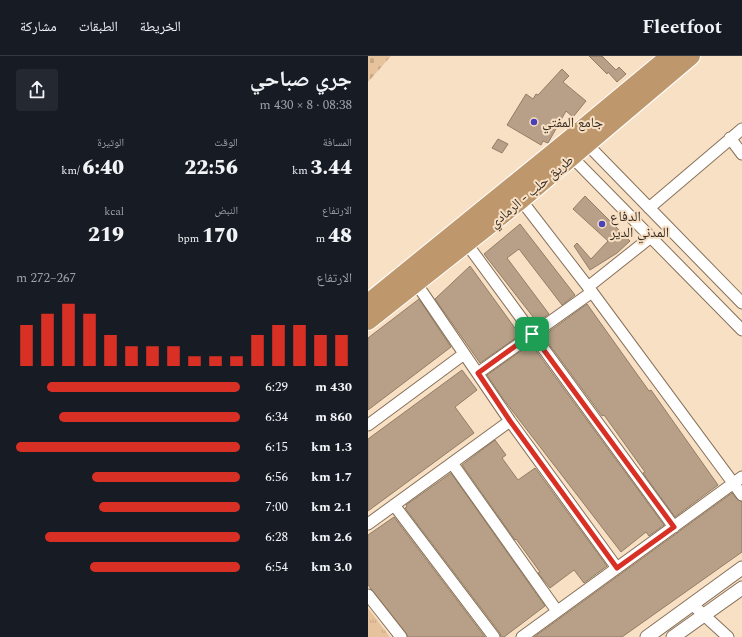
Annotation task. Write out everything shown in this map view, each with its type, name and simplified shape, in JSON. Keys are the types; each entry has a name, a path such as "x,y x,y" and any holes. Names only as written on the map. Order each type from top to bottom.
{"highway":[{"name":"طريق حلب - الرمادي","path":"368,303 566,152 670,56"},
{"name":"طريق حلب - الرمادي","path":"581,139 691,56"},
{"name":"طريق حلب - الرمادي","path":"368,321 521,200 566,152"}],"street":[{"path":"649,208 742,128"},
{"path":"730,138 742,154"},
{"path":"581,139 742,303"},
{"path":"566,152 742,330"},
{"path":"521,200 738,480 742,495"},
{"path":"478,373 590,290 651,238"},
{"path":"467,244 674,527"},
{"path":"416,283 510,421 617,568"},
{"path":"368,425 464,354"},
{"path":"368,524 510,421"},
{"path":"452,463 557,611"},
{"path":"522,637 738,480"},
{"path":"394,505 494,637"},
{"path":"647,637 742,568"},
{"path":"674,637 742,588"},
{"path":"368,595 401,637"},
{"path":"693,605 728,637"}],"green space":[{"path":"368,56 391,56 368,82"},
{"path":"368,608 390,637 368,637"}],"building":[{"path":"589,56 602,56 616,70 619,67 626,74 617,82 608,72 607,74"},
{"path":"562,69 569,76 563,82 586,101 573,117 566,111 548,143 543,141 541,145 507,125 526,94 533,99 536,94 538,95"},
{"path":"498,139 508,144 502,153 492,148"},
{"path":"585,196 630,241 617,253 590,270 574,246 577,243 591,259 608,241 573,209"},
{"path":"520,224 575,295 562,305 519,249 507,258 549,314 537,322 484,254"},
{"path":"470,266 520,335 480,363 435,299"},
{"path":"419,299 451,347 368,410 368,338"},
{"path":"587,304 649,391 651,390 718,485 675,517 604,415 602,416 543,336"},
{"path":"531,344 664,525 649,536 646,532 621,552 504,400 487,375"},
{"path":"462,370 477,390 455,407 474,433 368,511 368,439"},
{"path":"495,440 506,455 502,458 518,480 535,468 607,566 584,583 574,570 550,588 462,465"},
{"path":"451,473 545,606 504,637 501,637 500,633 405,508 407,507 406,505"},
{"path":"732,493 742,502 742,552 622,637 534,637"},
{"path":"394,517 485,637 408,637 368,585 368,535"}],"place":[{"name":"جامع المفتي","path":"534,122"},
{"name":"الدفاع المدني الدير","path":"602,224"}],"route":[{"path":"532,334 674,527 617,568 510,421 478,373 532,334"}]}
